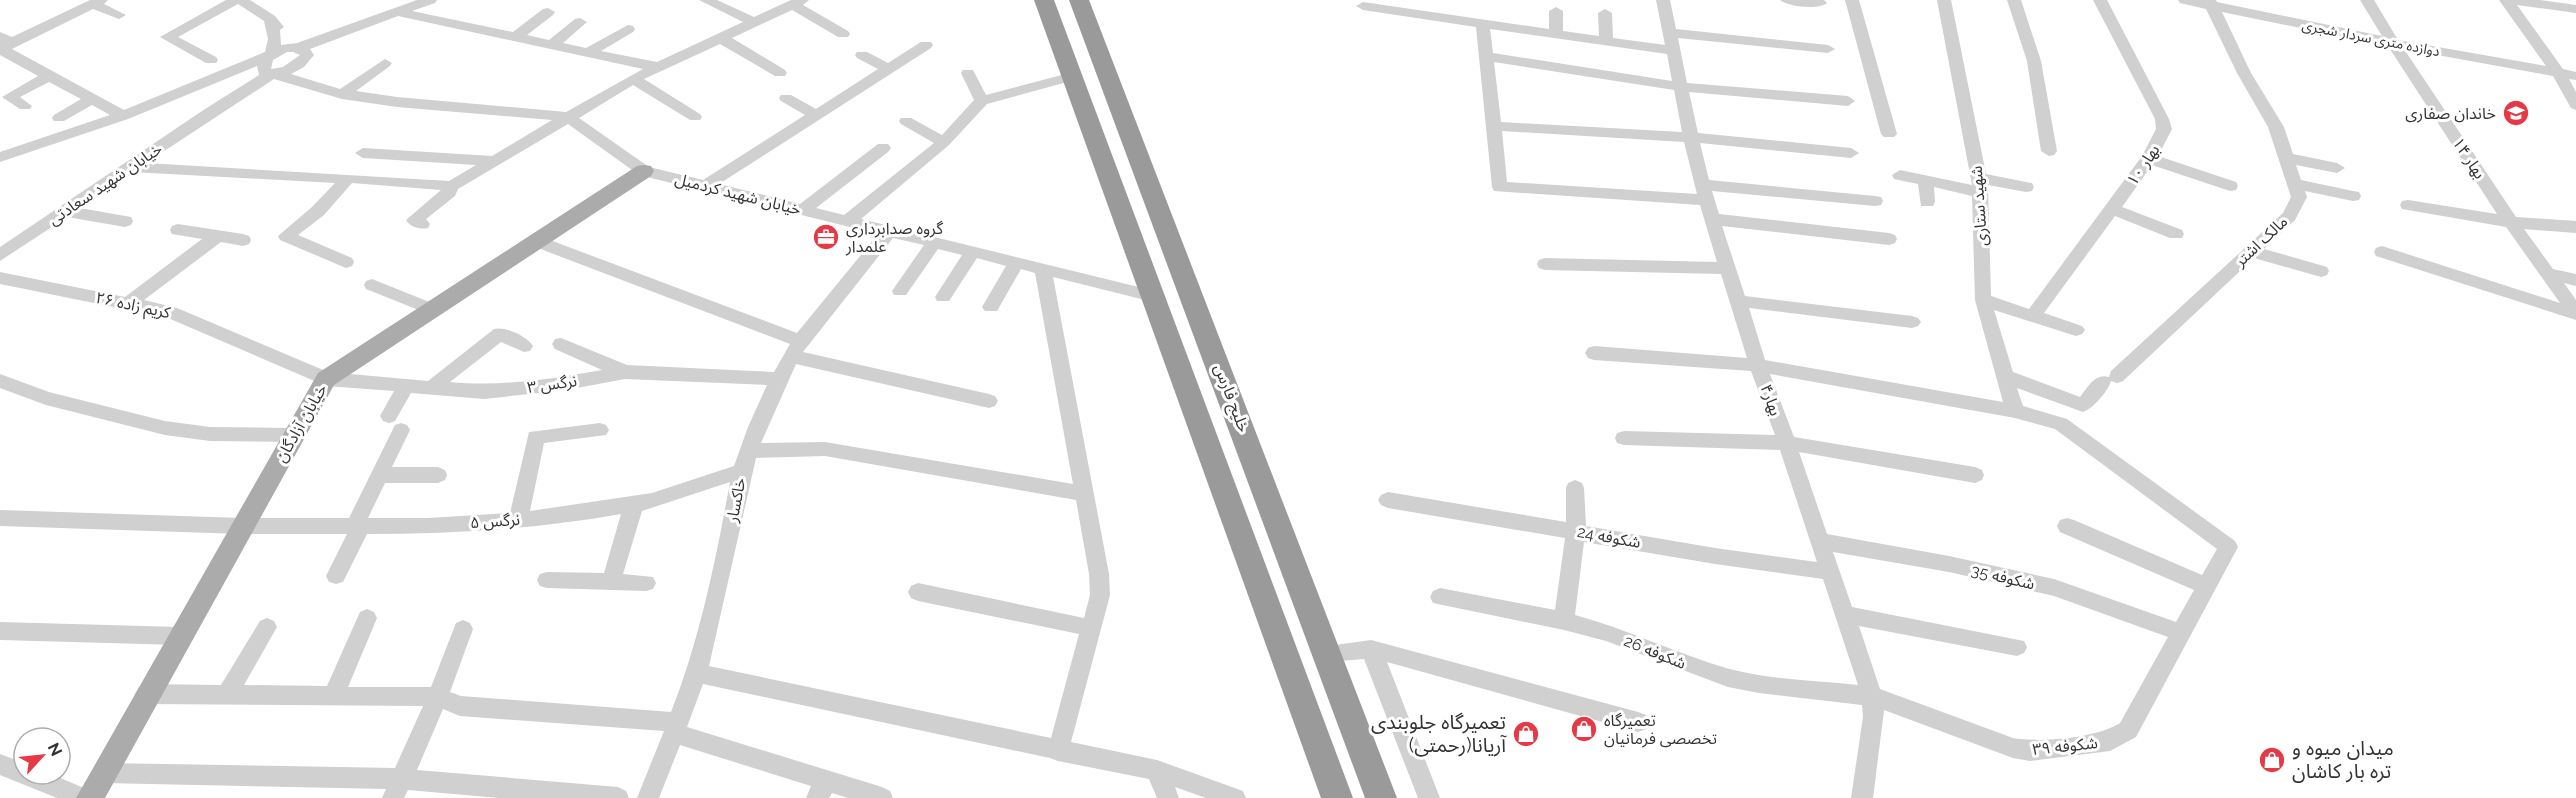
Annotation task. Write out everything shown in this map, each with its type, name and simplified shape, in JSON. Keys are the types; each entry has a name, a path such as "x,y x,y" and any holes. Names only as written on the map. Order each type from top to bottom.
{"highway":[{"path":"1044,0 1337,798"},
{"name":"خلیج فارس","path":"1079,0 1382,798"}],"main road":[{"name":"خیابان آزادگان","path":"90,798 146,694 326,379 644,171"}],"street":[{"path":"211,60 167,37 236,0"},
{"path":"241,0 270,18 300,54 303,72 311,80 337,93"},
{"path":"0,158 123,116 272,54 300,54 377,20 430,0"},
{"path":"706,0 755,22"},
{"path":"772,0 794,4 843,34"},
{"name":"بهار۴","path":"1663,0 1704,193 1758,365 1787,443 1872,696 1874,717 1862,798"},
{"path":"1787,0 1820,3"},
{"path":"1852,0 1889,134"},
{"name":"شهید ستاری","path":"1944,0 1980,185 1983,300 2015,411"},
{"path":"2014,0 2034,61 2049,151"},
{"name":"بهار ۱۰","path":"2034,316 2150,158 2164,129 2162,119 2100,0"},
{"name":"دوازده متری سردار شجری","path":"2185,0 2210,3 2393,43 2576,76"},
{"name":"بهار ۱۴","path":"2367,0 2511,222 2576,313"},
{"path":"2508,0 2576,9"},
{"path":"2508,0 2576,105"},
{"path":"119,15 97,2 2,43 4,51 123,116"},
{"name":"مالک اشتر","path":"2005,376 2083,405 2251,251 2295,207 2299,197 2276,127 2244,74 2210,3"},
{"path":"131,167 348,178 452,186 633,79 794,4"},
{"path":"1363,6 1674,51"},
{"path":"1556,11 1556,35"},
{"path":"397,12 657,67"},
{"path":"515,38 548,12"},
{"path":"1605,13 1606,42"},
{"path":"270,18 274,33 272,54 265,61 269,72 337,93 397,102 568,117"},
{"path":"552,45 580,22"},
{"path":"1483,24 1500,187 1875,201"},
{"path":"587,52 628,29"},
{"path":"1670,33 1828,50"},
{"path":"721,38 780,74"},
{"path":"707,185 926,45"},
{"name":"خیابان شهید سعادتی","path":"0,255 269,72 289,70 300,54"},
{"path":"862,55 888,69"},
{"path":"1486,56 1681,87 1848,101"},
{"path":"337,93 385,63"},
{"path":"968,73 982,101"},
{"path":"26,106 9,98 49,76"},
{"path":"846,222 944,142 982,101 1073,76"},
{"path":"633,79 695,117"},
{"path":"786,98 816,115"},
{"path":"59,118 92,99"},
{"name":"خیابان شهید کردمیل","path":"568,117 644,171 707,185 888,233 1152,296"},
{"path":"906,121 944,142"},
{"path":"1494,126 1691,137 1851,153"},
{"path":"802,210 883,148"},
{"path":"363,153 494,161"},
{"path":"2150,158 2230,186"},
{"path":"2288,158 2337,168"},
{"path":"1900,175 1925,180 2026,187"},
{"path":"346,262 286,236 318,211 348,178"},
{"path":"1925,180 1927,202"},
{"path":"2295,184 2353,196"},
{"path":"418,222 450,192 452,186"},
{"path":"2408,205 2511,222 2576,227"},
{"path":"2112,208 2176,234"},
{"path":"64,211 125,221"},
{"path":"1712,219 1889,240"},
{"path":"178,230 243,240"},
{"name":"خاکسار","path":"648,798 697,673 748,451 779,379 796,348 888,233"},
{"path":"129,303 218,236"},
{"path":"536,241 796,348 989,401"},
{"path":"900,291 934,243"},
{"path":"2251,251 2321,271"},
{"path":"2382,252 2576,313"},
{"path":"943,297 972,253"},
{"path":"991,307 1016,263"},
{"path":"1545,264 1728,268"},
{"path":"1043,269 1100,595 1058,751"},
{"path":"2548,274 2576,280"},
{"name":"کریم زاده ۲۶","path":"0,278 171,312 326,379"},
{"path":"372,285 431,309"},
{"path":"1983,300 2076,330"},
{"path":"1738,301 1912,322"},
{"path":"433,386 500,334 524,346"},
{"path":"561,344 625,372"},
{"path":"1594,353 1758,365 2015,411"},
{"name":"نرگس ۳","path":"326,379 484,392 566,383 625,372 779,379"},
{"path":"0,381 46,398 165,428 210,434 293,435"},
{"path":"336,576 380,475 407,384"},
{"name":"شکوفه ۳۹","path":"1872,696 2022,750 2110,741 2128,729 2228,547 2061,424 2015,411"},
{"path":"518,520 536,437 600,430"},
{"path":"1624,438 1787,443 1975,475"},
{"path":"748,451 825,449 1084,494"},
{"name":"نرگس ۵","path":"0,518 242,525 428,526 518,520 652,501 742,471"},
{"path":"380,475 438,475"},
{"path":"1564,621 1576,531 1575,488"},
{"name":"شکوفه 24","path":"1388,500 1715,556 1831,572"},
{"path":"611,582 634,504"},
{"path":"2067,526 2206,586"},
{"name":"شکوفه 35","path":"1820,542 1949,564 2054,588 2181,633"},
{"path":"547,580 645,583"},
{"path":"918,592 1091,628"},
{"name":"شکوفه 26","path":"1440,597 1564,621 1608,633 1728,678 1759,684 1872,696"},
{"path":"1845,615 2017,646"},
{"path":"334,694 367,618"},
{"path":"227,694 267,627"},
{"path":"398,788 438,697 463,629"},
{"path":"0,631 179,636"},
{"path":"1328,653 1371,649 1638,722"},
{"path":"1371,649 1430,798"},
{"path":"697,673 1058,751 1157,770 1235,798"},
{"path":"146,694 334,694 438,697 460,706 676,727 821,789 882,798"},
{"path":"1157,770 1168,798"},
{"path":"103,773 618,798"},
{"path":"53,786 82,798"}],"place":[{"name":"خاندان صفاری","path":"2516,113"},
{"name":"گروه صدابرداری علمدار","path":"826,237"},
{"name":"تعمیرگاه تخصصی فرمانیان","path":"1584,729"},
{"name":"تعمیرگاه جلوبندی آریانا(رحمتی)","path":"1526,734"},
{"name":"میدان میوه و تره بار کاشان","path":"2272,760"}]}
